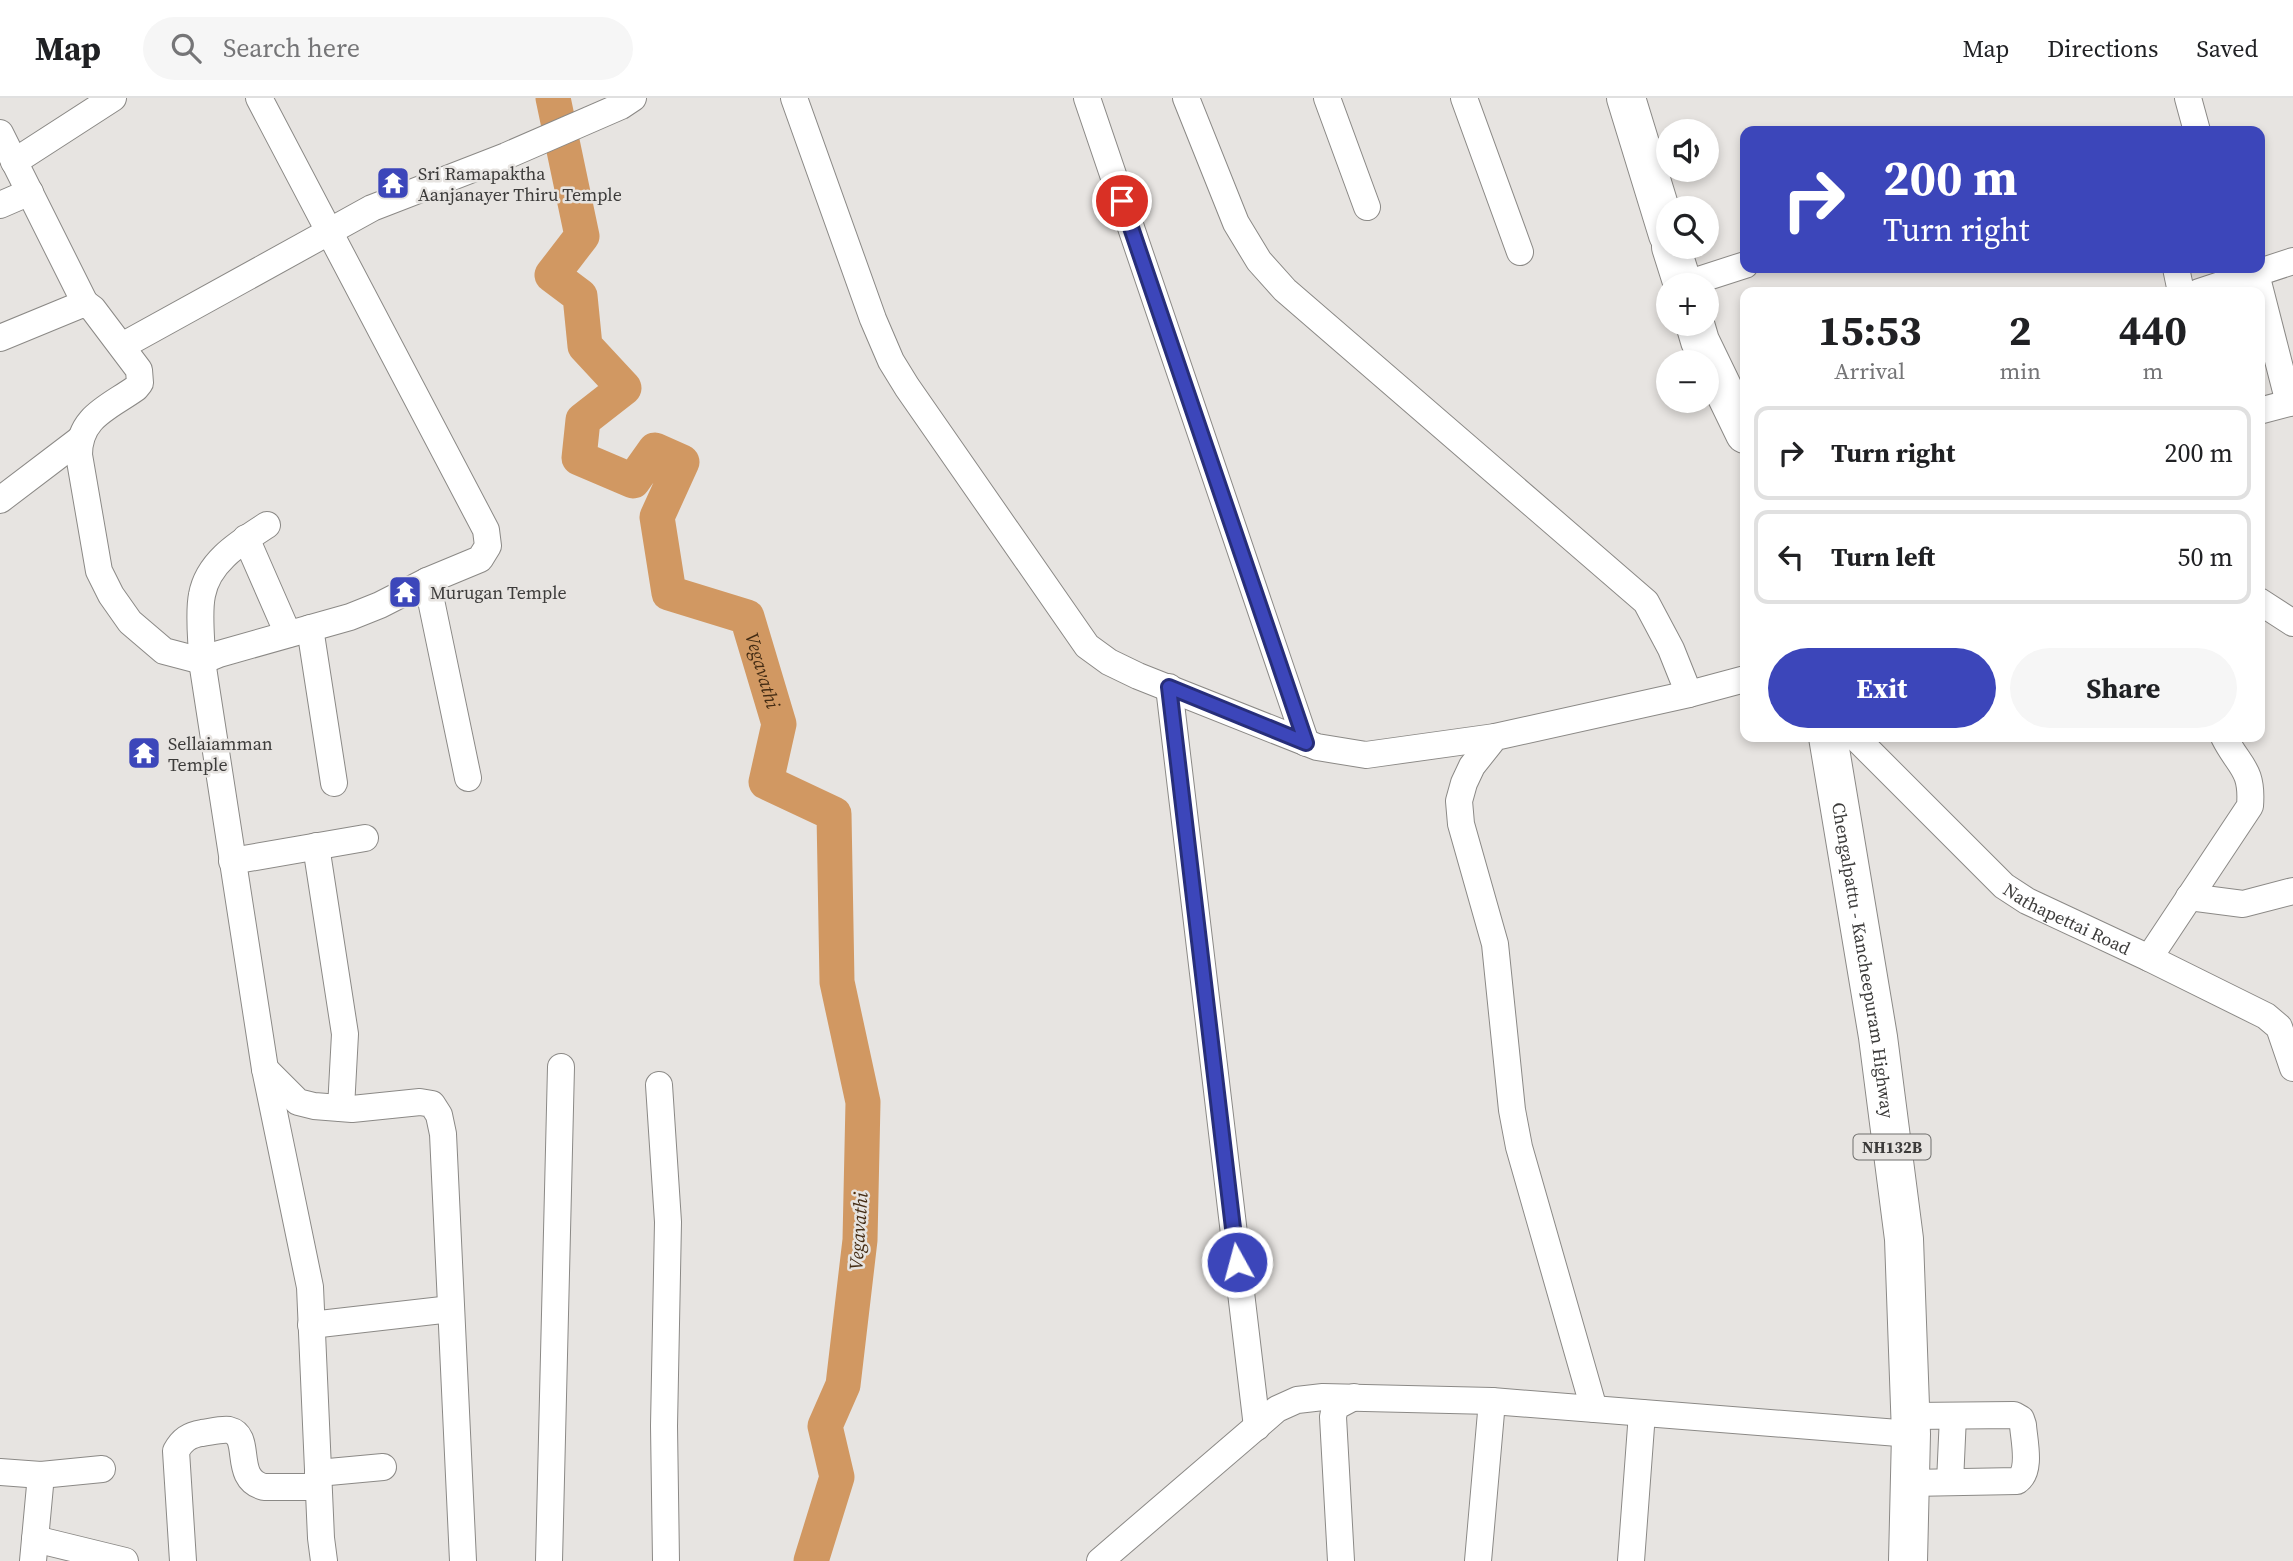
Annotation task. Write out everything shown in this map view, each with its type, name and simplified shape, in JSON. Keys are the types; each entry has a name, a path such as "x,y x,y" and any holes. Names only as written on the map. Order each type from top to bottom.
{"highway":[{"path":"1626,98 1656,196"},
{"path":"1699,336 1740,419"},
{"name":"Chengalpattu - Kancheepuram Highway","path":"1829,742 1878,1037 1904,1239 1911,1425 1908,1561"}],"street":[{"path":"15,162 113,98"},
{"path":"0,133 85,303 93,309 139,370 140,383 86,424 79,440 79,455 99,571 111,595 130,622 164,651 202,661 350,617 480,559 488,546 486,530 259,98"},
{"path":"122,346 372,208 506,156 621,106 633,98"},
{"path":"794,98 873,319 891,361 1087,646 1109,662 1306,743 1366,755 1495,737 1740,680"},
{"path":"1087,98 1306,743"},
{"path":"1186,98 1236,223 1259,261 1285,290 1646,602 1667,640 1689,694"},
{"path":"1327,98 1367,207"},
{"path":"1464,98 1520,252"},
{"path":"2188,98 2196,126"},
{"path":"0,205 30,192"},
{"path":"2265,271 2293,261"},
{"path":"1719,273 1740,267"},
{"path":"2215,287 2259,273"},
{"path":"2256,274 2260,287"},
{"path":"0,338 85,303"},
{"path":"2265,307 2291,402 2265,409"},
{"path":"0,500 79,440"},
{"path":"324,1561 310,1287 265,1069 202,661 201,596 207,579 235,545 257,531 299,631 334,783"},
{"path":"427,581 468,778"},
{"path":"2265,605 2293,623"},
{"path":"1169,687 1257,1427"},
{"path":"1495,737 1472,766 1464,783 1459,801 1461,824 1495,944 1518,1147 1594,1409"},
{"name":"Nathapettai Road","path":"1860,742 2004,886 2027,901 2154,949 2266,1016 2278,1027 2293,1068"},
{"path":"2154,949 2250,806 2252,786 2246,769 2227,742"},
{"path":"232,861 365,838"},
{"path":"316,846 345,1034 341,1108"},
{"path":"2186,902 2243,904 2293,891"},
{"path":"549,1561 561,1067"},
{"path":"265,1069 298,1102 352,1109 420,1102 432,1104 439,1115 443,1134 463,1561"},
{"path":"659,1085 668,1244 664,1426 666,1561"},
{"path":"311,1325 451,1310"},
{"path":"1340,1561 1333,1417 1335,1408 1354,1397"},
{"path":"1100,1561 1277,1409 1297,1400 1354,1397 1492,1401 1642,1413 1911,1425 1953,1416 2014,1415 2021,1419 2025,1470 2017,1481 1910,1483"},
{"path":"1479,1561 1492,1401"},
{"path":"1631,1561 1642,1413"},
{"path":"1950,1482 1953,1416"},
{"path":"183,1561 176,1451 186,1437 227,1430 234,1432 241,1439 249,1479 255,1485 264,1487 383,1467"},
{"path":"0,1472 41,1475 102,1469"},
{"path":"41,1475 34,1550 125,1561"}],"waterway":[{"name":"Vegavathi","path":"553,98 582,236 552,275 580,296 585,346 624,388 583,420 579,458 633,481 655,450 682,462 657,517 669,593 747,617 779,724 766,782 834,814 837,982 863,1102 860,1240 843,1385 825,1426 837,1477 811,1561"}],"place":[{"name":"Sri Ramapaktha Aanjanayer Thiru Temple","path":"393,183"},
{"name":"Murugan Temple","path":"405,592"},
{"name":"Sellaiamman Temple","path":"144,753"}],"route":[{"path":"1122,201 1306,743 1169,687 1237,1262"}]}
